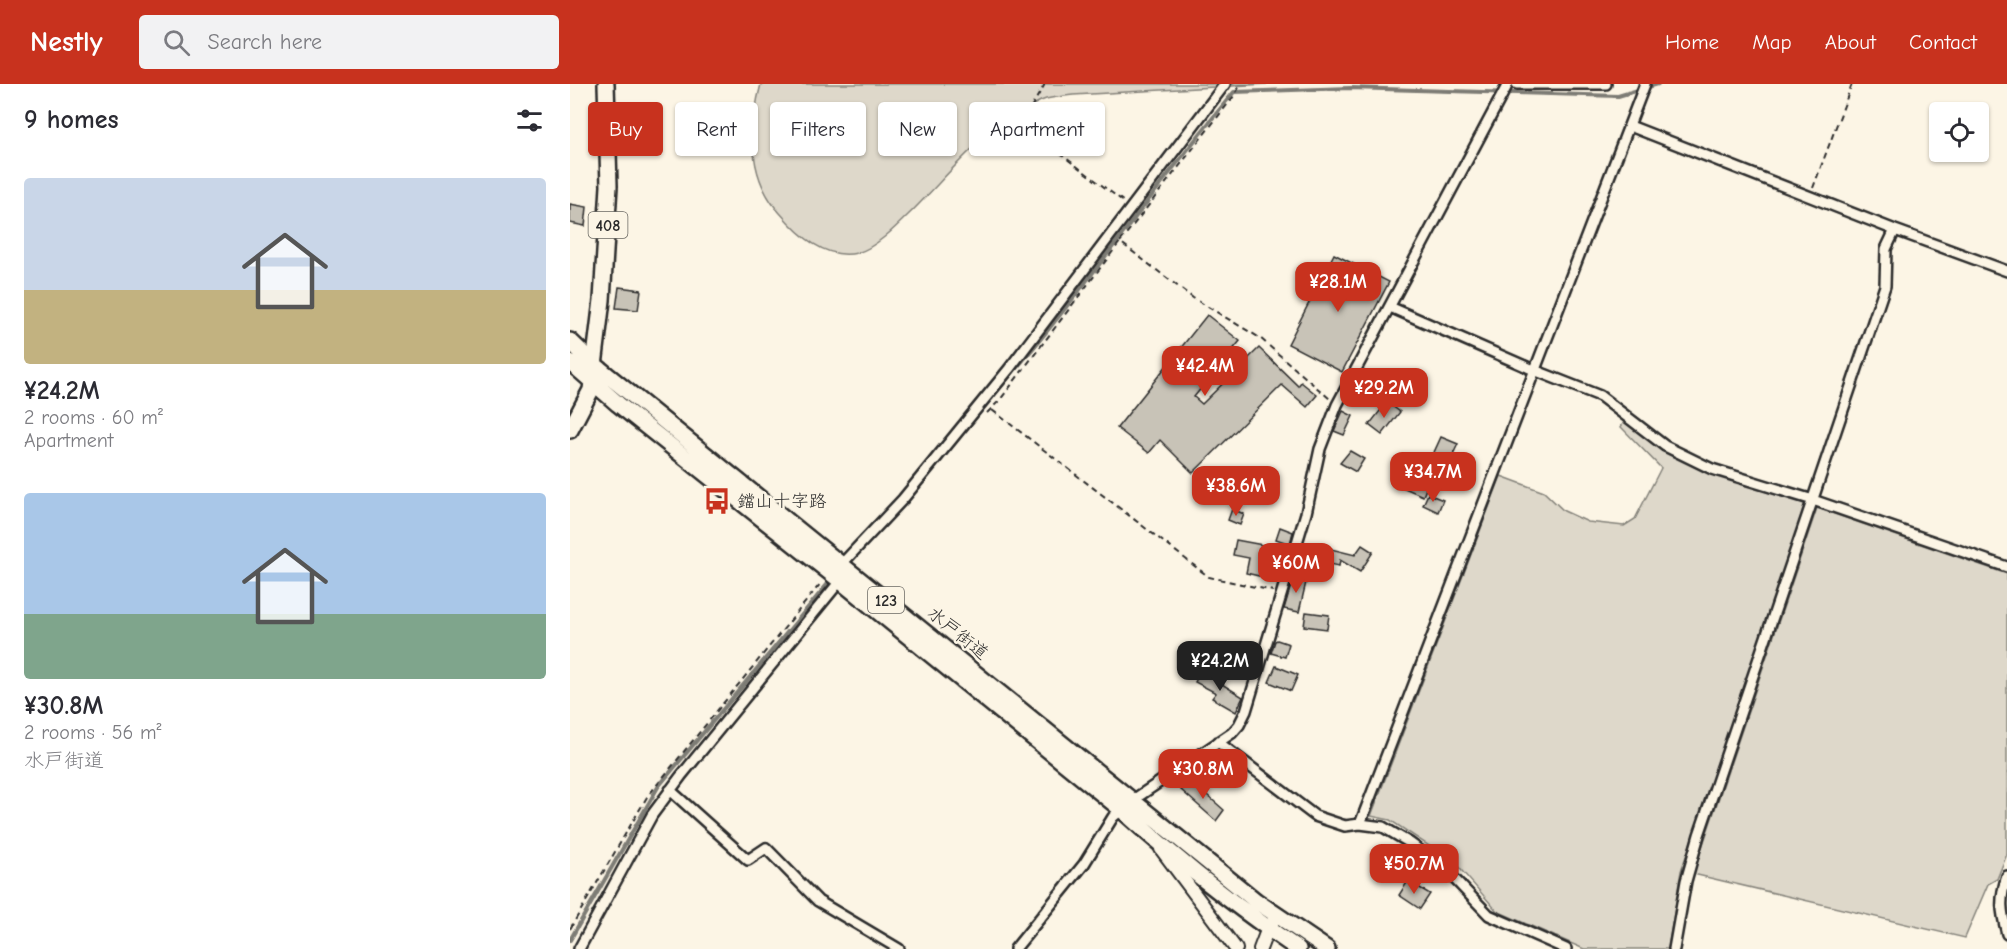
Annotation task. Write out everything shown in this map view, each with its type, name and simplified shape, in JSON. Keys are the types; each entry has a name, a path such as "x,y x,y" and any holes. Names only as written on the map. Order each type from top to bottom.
{"highway":[{"name":"408","path":"571,428 585,402 592,382 604,280 609,196 606,84"},
{"name":"水戸街道","path":"570,341 838,573"},
{"name":"水戸街道","path":"570,362 592,382 838,573 1128,805 1256,901 1298,949"},
{"name":"水戸街道","path":"1128,805 1155,839 1273,922 1327,949"}],"street":[{"path":"579,949 652,815 670,790 838,573 903,499 1009,369 1224,84"},
{"path":"1015,949 1084,864 1107,825 1128,805 1232,733 1239,725 1246,711 1306,513 1320,449 1337,405 1508,84"},
{"path":"1517,84 1606,84"},
{"path":"1360,824 1645,84"},
{"path":"1630,126 1895,230 2007,271"},
{"path":"1674,949 1686,881 1699,835 1885,286 1886,249 1895,230"},
{"path":"1390,307 1534,370 1600,396 1665,446 1712,469 1813,500 2007,567"},
{"path":"1218,742 1315,816 1345,826 1360,824 1383,827 1410,843 1445,869 1489,915 1566,949"},
{"path":"670,790 748,860 766,848 818,901 899,949"},
{"path":"1155,839 1236,949"},
{"path":"2007,876 2001,894 2001,908 2007,934"},
{"path":"1260,949 1273,922"}],"path":[{"path":"1045,84 1021,124 1131,207"},
{"path":"983,418 1241,84"},
{"path":"1809,196 1852,84"},
{"path":"1120,242 1193,298 1260,338 1337,405"},
{"path":"991,410 1209,576 1282,593"}],"shaded area":[{"path":"761,84 1267,84 1073,95 1040,102 969,102 969,152 884,237 871,247 857,253 845,254 824,249 804,237 769,199 761,184 754,156 758,156 757,101"},
{"path":"1625,420 1661,447 1712,475 1737,480 1806,504 1681,871 1668,949 1584,949 1497,911 1455,863 1390,820 1371,816 1501,476 1544,492 1564,511 1588,522 1624,526 1635,519 1661,468 1621,427"},
{"path":"1817,508 2007,574 2007,854 1997,879 1988,884 1965,938 1693,874"}],"building":[{"path":"570,204 587,207 585,226 570,223"},
{"path":"1334,254 1389,282 1342,372 1288,344"},
{"path":"619,287 641,290 638,310 616,308"},
{"path":"1207,315 1240,341 1194,397 1202,404 1259,348 1298,386 1301,382 1317,395 1307,407 1282,385 1193,473 1160,440 1149,453 1117,428"},
{"path":"1387,402 1400,412 1382,435 1369,425"},
{"path":"1343,411 1353,416 1344,435 1334,431"},
{"path":"1441,437 1458,444 1446,469 1430,461"},
{"path":"1350,451 1364,459 1356,472 1340,463"},
{"path":"1400,466 1430,479 1423,496 1393,483"},
{"path":"1428,494 1443,500 1438,512 1423,505"},
{"path":"1232,509 1244,514 1240,525 1228,520"},
{"path":"1280,527 1293,532 1290,544 1276,539"},
{"path":"1236,540 1285,549 1283,564 1276,563 1274,575 1260,573 1259,576 1246,573 1249,558 1233,555"},
{"path":"1315,545 1355,555 1362,545 1373,552 1360,572 1340,560 1339,566 1311,560"},
{"path":"1294,575 1307,578 1299,612 1284,609"},
{"path":"1306,612 1329,615 1327,629 1304,626"},
{"path":"1277,640 1289,644 1285,657 1271,653"},
{"path":"1276,666 1298,675 1291,691 1269,682"},
{"path":"1201,671 1243,697 1236,712 1212,698 1216,693 1195,682"},
{"path":"1190,780 1224,810 1216,821 1181,790"},
{"path":"1408,881 1430,894 1420,909 1399,895"}],"waterway":[{"path":"996,392 1027,356 1234,92 1350,88 1618,96 1658,84"},
{"path":"570,940 658,787 831,580"}],"place":[{"name":"鐺山十字路","path":"717,501"}]}
